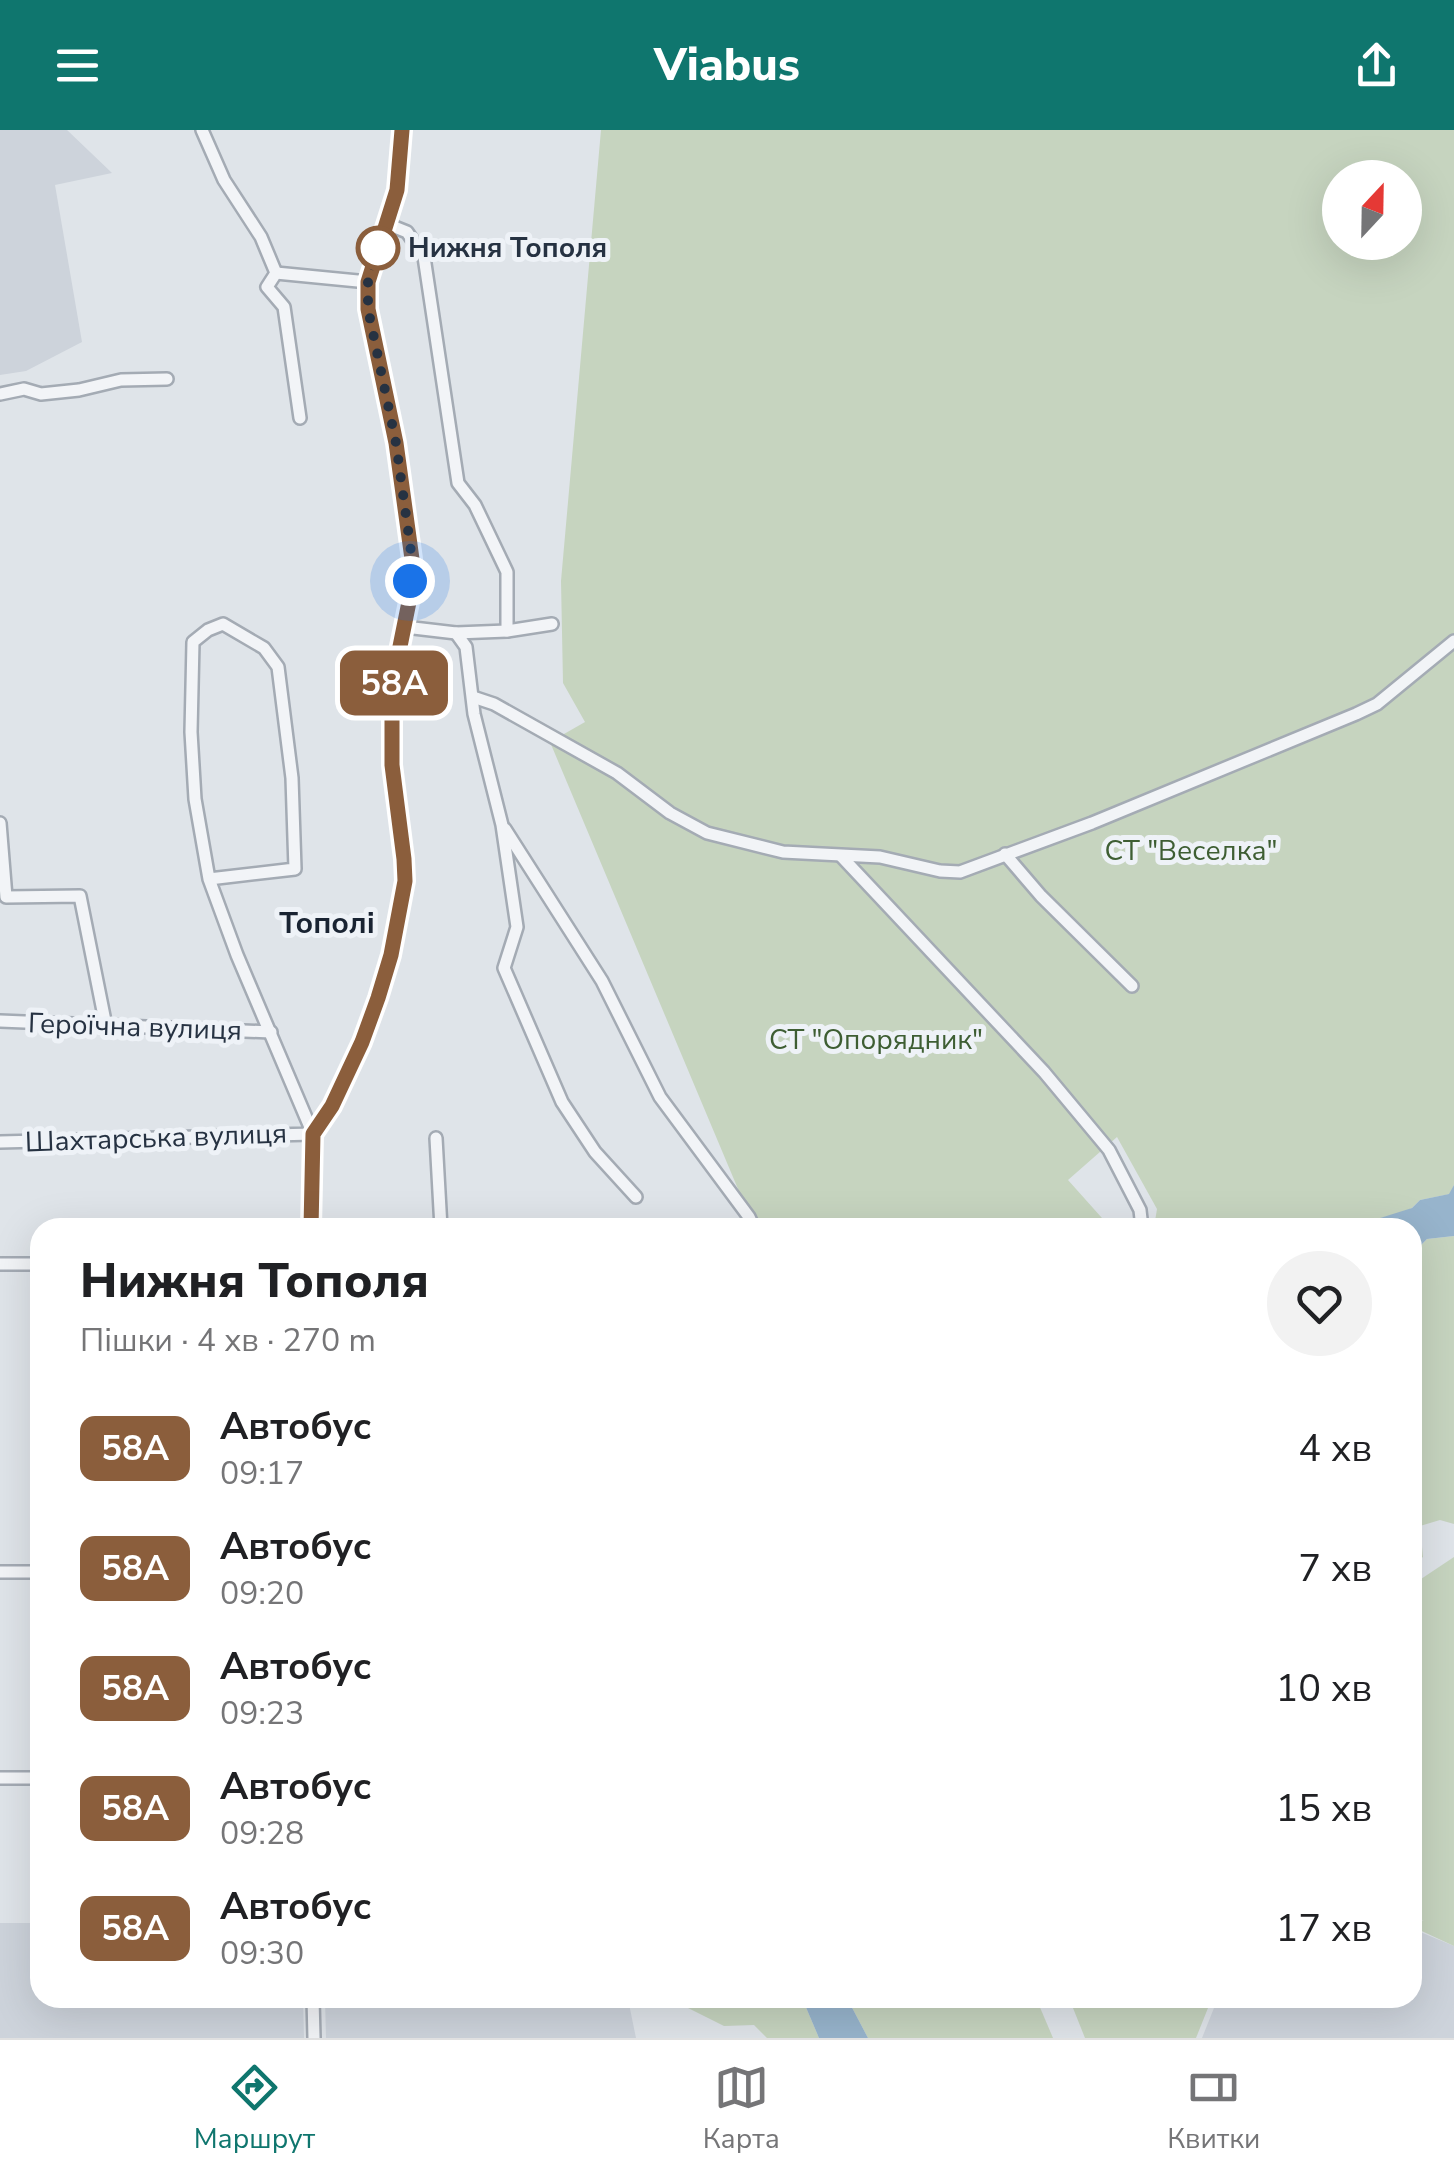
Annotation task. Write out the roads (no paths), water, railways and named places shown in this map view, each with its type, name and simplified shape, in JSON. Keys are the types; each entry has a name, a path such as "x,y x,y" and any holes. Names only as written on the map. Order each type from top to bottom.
{"street":[{"path":"202,130 224,180 261,237 276,273"},
{"path":"313,1134 332,1106 362,1042 383,984 405,881 392,765 392,716 394,676 405,627 412,559 396,443 368,309 368,282 397,190 402,130"},
{"path":"387,224 407,232 424,257 458,483 475,505 507,572 507,631"},
{"path":"276,273 368,282"},
{"path":"276,273 267,286 284,307 300,418"},
{"path":"0,394 24,388 41,394 121,380 168,380"},
{"path":"209,879 295,868 292,778 278,667 264,648 222,624 193,642 191,732 195,799 209,879 313,1134 311,1218"},
{"path":"405,627 456,633 552,624"},
{"path":"456,633 466,647 474,714 502,824 516,927 504,968 562,1102 595,1152 636,1197"},
{"path":"472,697 494,704 617,773 670,813 707,833 782,852 880,856 960,872 1092,824 1356,714 1376,704 1454,641"},
{"path":"0,824 6,897 80,896 106,1026"},
{"path":"502,824 602,982 660,1097 749,1218"},
{"path":"1004,854 1132,986"},
{"path":"841,856 1044,1072 1109,1150 1141,1218"},
{"name":"Героїчна вулиця","path":"0,1021 271,1032"},
{"name":"Шахтарська вулиця","path":"0,1142 313,1134"},
{"path":"436,1138 440,1218"},
{"path":"0,1264 30,1264"},
{"path":"0,1572 30,1572"},
{"path":"0,1778 30,1778"},
{"path":"313,2008 314,2038"}],"water":[{"path":"1454,1185 1454,1236 1427,1239 1422,1244 1422,1218 1380,1218 1412,1208 1420,1200 1449,1194"},
{"path":"806,2008 852,2008 868,2038 819,2038"}],"place":[{"name":"Нижня Тополя","path":"378,248"}],"district":[{"name":"Тополі","path":"327,923"}],"park label":[{"name":"СТ \"Веселка\"","path":"1191,851"},
{"name":"СТ \"Опорядник\"","path":"876,1040"}]}
